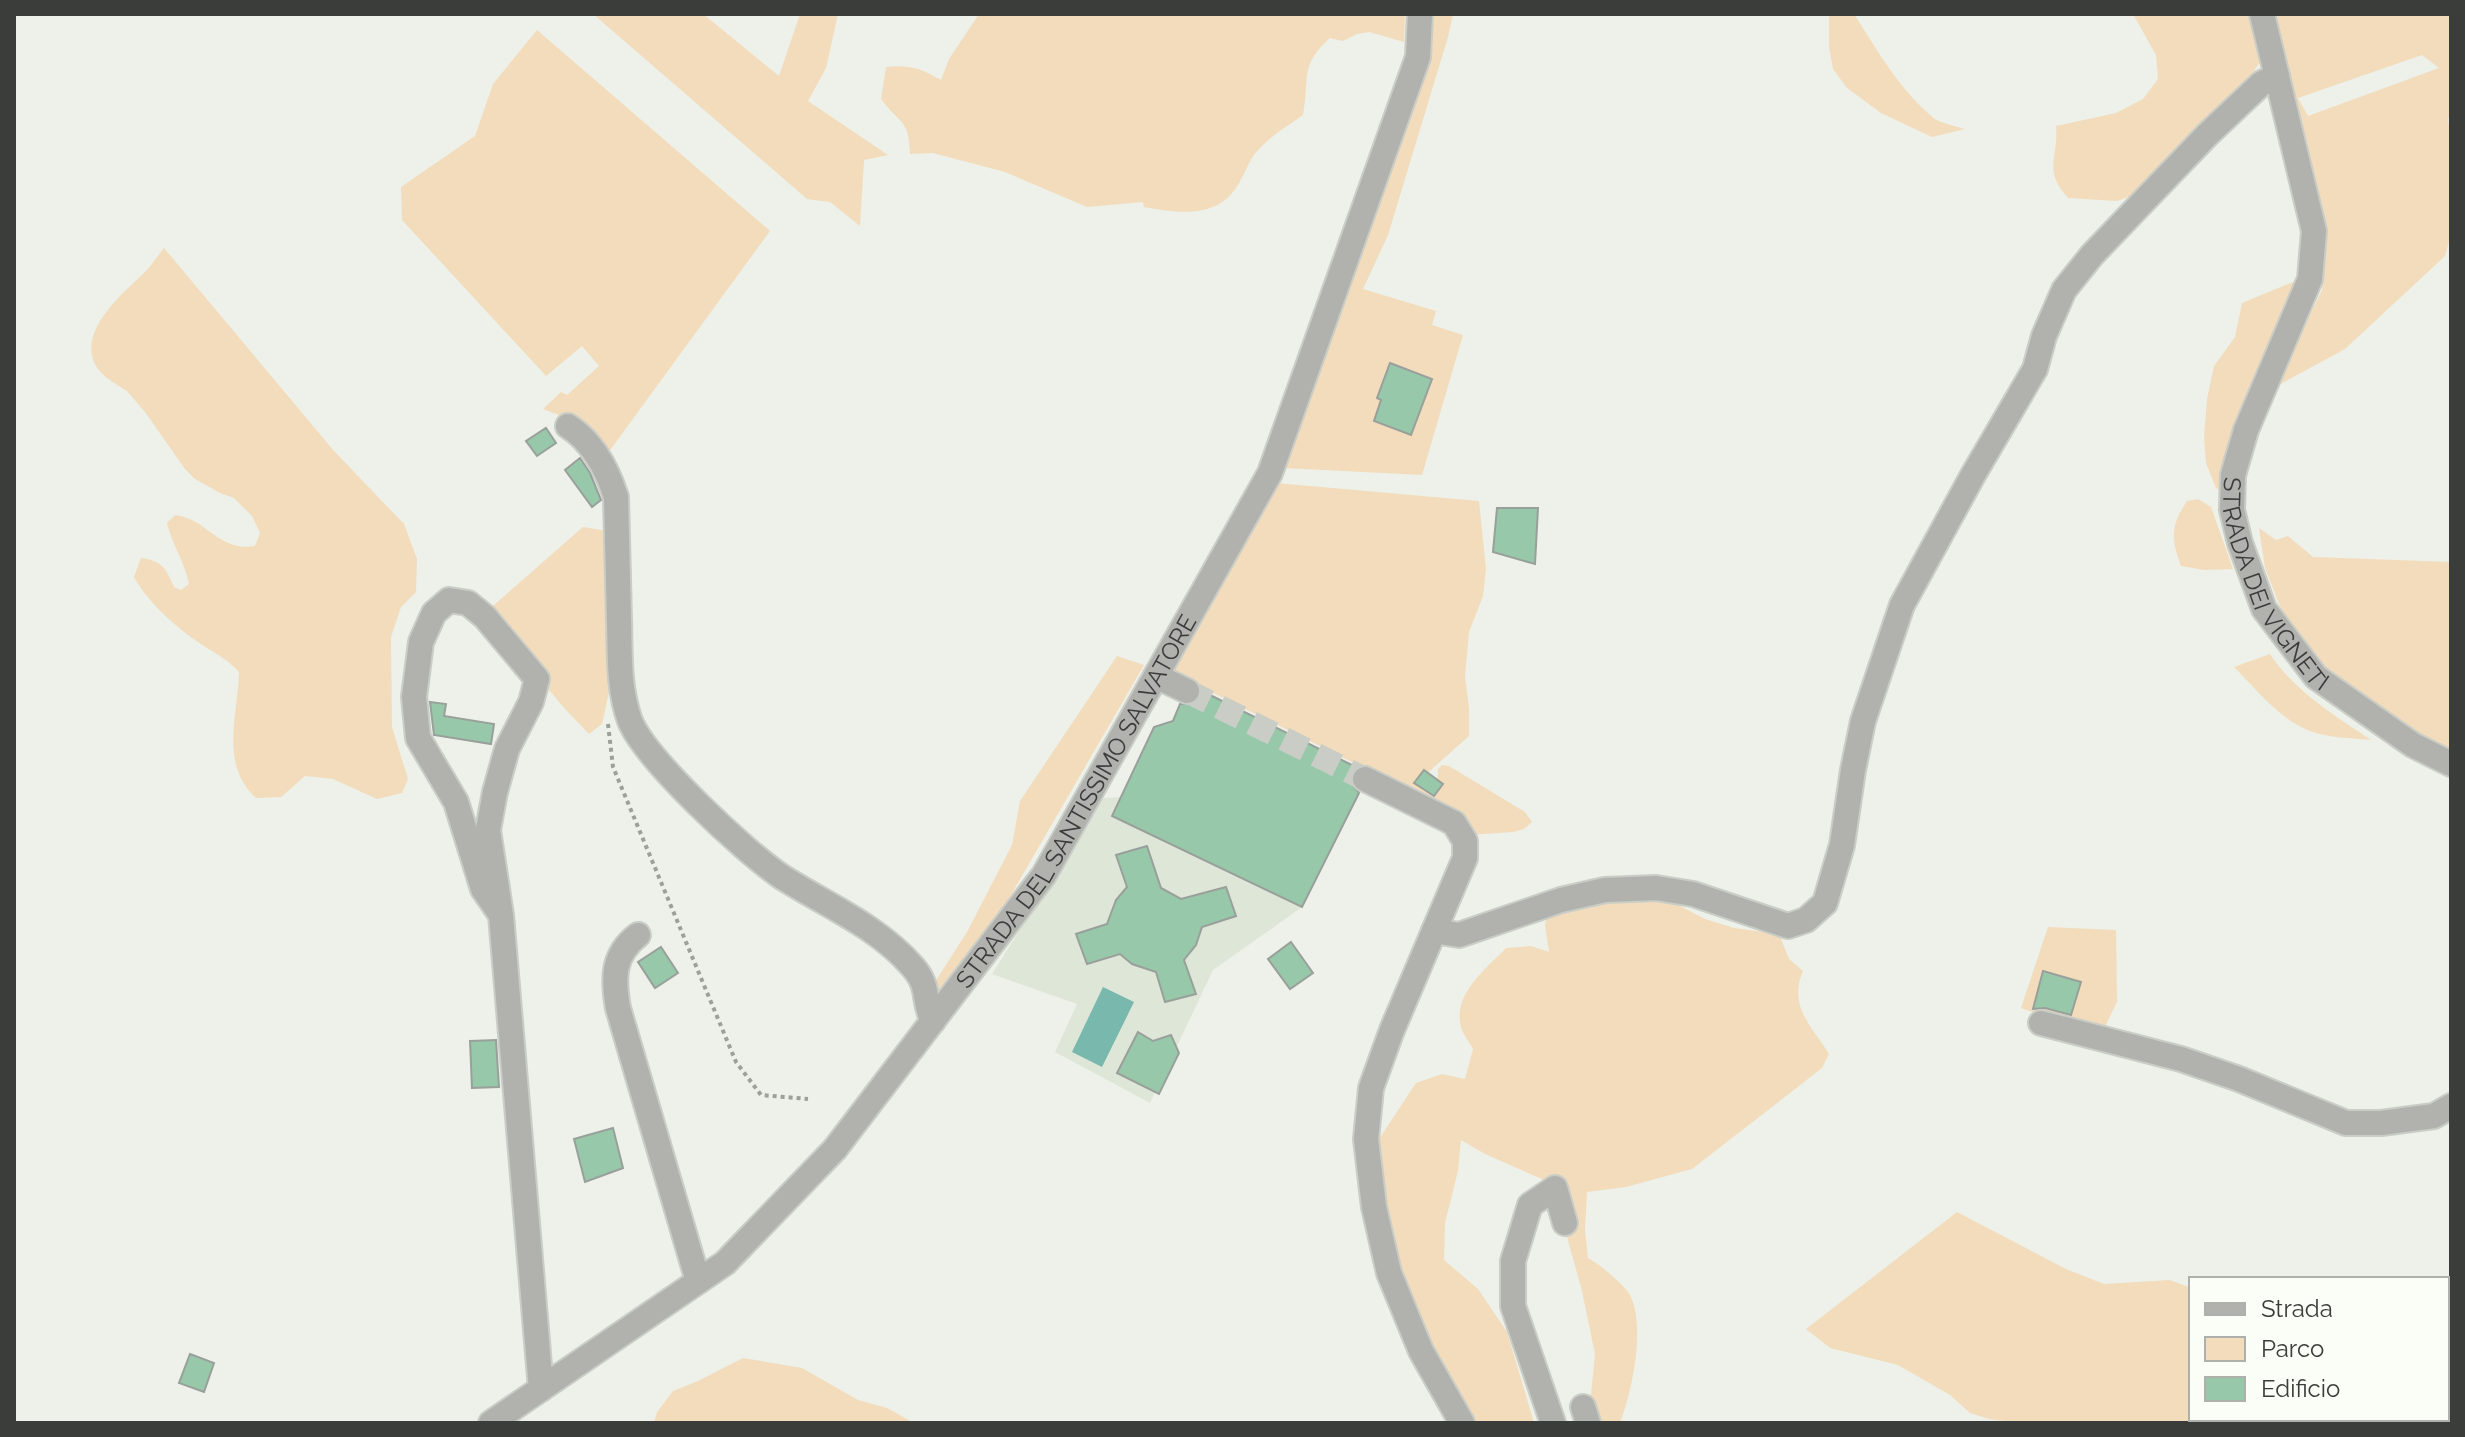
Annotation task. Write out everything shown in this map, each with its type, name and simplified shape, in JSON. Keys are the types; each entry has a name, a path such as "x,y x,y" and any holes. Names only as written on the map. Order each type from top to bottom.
{"street":[{"name":"STRADA DEI VIGNETI","path":"2262,14 2314,231 2310,279 2246,430 2233,475 2232,510 2240,543 2264,609 2316,677 2413,745 2451,764"},
{"name":"STRADA DEL SANTISSIMO SALVATORE","path":"491,1423 725,1263 835,1149 1044,875 1270,473 1418,57 1422,19"},
{"path":"1434,931 1459,935 1561,900 1605,890 1656,888 1693,894 1788,926 1806,920 1825,903 1842,845 1863,721 1902,605 2035,369 2044,336 2064,290 2092,255 2207,135 2262,83 2277,76"},
{"path":"568,426 580,433 607,470 616,497 620,680 631,723 642,742 687,792 752,854 778,874 865,925 894,947 914,968 927,989 926,1008 933,1021"},
{"path":"501,915 483,889 456,802 418,738 414,697 421,642 434,613 449,600 468,603 485,617 537,679 531,702 507,749 488,830 501,915 541,1389"},
{"path":"1156,676 1187,691"},
{"path":"1365,779 1454,823 1465,841 1465,858 1392,1030 1371,1088 1366,1139 1374,1207 1389,1273 1421,1351 1462,1423"},
{"path":"638,935 618,957 613,977 618,1008 698,1281"},
{"path":"2041,1023 2181,1059 2346,1123 2381,1123 2434,1116 2451,1106"},
{"path":"1553,1423 1513,1306 1513,1261 1530,1205 1555,1188 1565,1223"}],"path":[{"path":"610,717 607,728 613,767 736,1062 761,1095 808,1099"}],"shaded area":[{"path":"1189,685 1368,773 1302,907 1213,970 1150,1103 1055,1052 1077,1004 992,974 1103,798 1121,797 1154,727 1173,721"}],"green space":[{"path":"593,14 703,14 779,76 800,14 838,14 826,68 808,101 888,155 864,160 860,226 830,202 807,199"},
{"path":"979,14 1405,14 1404,42 1369,32 1343,41 1330,38 1310,65 1303,115 1259,149 1227,198 1206,209 1182,212 1144,207 1143,202 1087,207 1005,172 933,153 910,154 905,128 881,99 886,67 915,68 941,80 949,59"},
{"path":"1430,14 1453,14 1388,235 1363,289 1436,311 1432,325 1463,335 1422,475 1283,468"},
{"path":"1829,14 1854,14 1890,70 1911,96 1938,121 1965,129 1932,137 1881,113 1847,88 1833,69"},
{"path":"2133,14 2249,14 2263,58 2245,83 2143,192 2117,201 2068,198 2060,188 2054,171 2056,126 2116,113 2143,99 2158,79 2156,55"},
{"path":"2268,14 2451,14 2451,119 2448,118 2453,207 2445,256 2345,349 2275,387 2322,290 2323,254","holes":["2422,55 2439,68 2308,116 2298,98"]},
{"path":"537,30 770,231 608,453 572,420 543,409 561,392 567,395 599,366 582,346 546,376 402,220 401,187 475,136 493,84"},
{"path":"164,248 334,451 404,524 417,559 416,592 401,607 391,637 392,727 408,779 402,793 377,799 333,779 305,776 281,797 256,798 245,785 234,755 239,672 165,615 134,577 141,558 162,566 174,587 181,590 189,584 167,523 175,515 196,522 222,540 242,547 255,546 260,533 252,516 234,498 195,479 185,469 145,412 94,362 91,350 98,325 115,301 147,270"},
{"path":"2298,280 2227,494 2216,488 2206,463 2207,399 2214,366 2235,337 2242,303"},
{"path":"1276,483 1479,501 1486,569 1483,596 1469,632 1465,676 1469,736 1415,784 1425,791 1437,791 1438,769 1442,765 1449,766 1525,812 1532,822 1524,829 1469,835 1408,790 1173,673"},
{"path":"2198,499 2211,507 2233,569 2204,570 2181,566 2174,540 2177,518 2187,501"},
{"path":"583,527 607,531 609,692 602,724 589,734 485,613"},
{"path":"2259,528 2276,540 2288,536 2313,557 2451,562 2451,756 2380,715 2330,674 2289,629 2265,568"},
{"path":"2270,654 2303,691 2371,740 2310,731 2278,712 2234,667"},
{"path":"1117,656 1144,665 1004,907 936,999 935,982 967,932 1012,845 1020,801"},
{"path":"1595,893 1647,897 1676,904 1705,919 1734,928 1779,934 1789,959 1803,971 1798,995 1804,1015 1829,1054 1822,1068 1692,1169 1626,1187 1587,1192 1585,1230 1588,1258 1622,1285 1635,1308 1636,1359 1620,1423 1596,1423 1591,1395 1595,1354 1566,1233 1560,1187 1461,1140 1458,1171 1445,1223 1444,1260 1478,1289 1507,1332 1534,1423 1476,1423 1399,1287 1372,1174 1379,1139 1416,1083 1442,1074 1465,1079 1473,1049 1462,1030 1460,1015 1466,993 1481,973 1506,948 1531,946 1549,952 1545,925 1548,910"},
{"path":"2048,927 2116,930 2117,1002 2101,1035 2021,1008"},
{"path":"1957,1212 2066,1269 2104,1284 2170,1280 2189,1287 2189,1421 2449,1421 2451,1333 2451,1423 2021,1423 1989,1419 1970,1413 1950,1395 1898,1365 1830,1348 1806,1329"},
{"path":"743,1358 802,1368 858,1400 887,1408 914,1423 654,1423 657,1412 673,1391"}],"water":[{"path":"1103,987 1134,1002 1102,1067 1072,1052"}],"building":[{"path":"1390,363 1432,379 1411,435 1374,421 1381,400 1377,398"},
{"path":"546,428 556,443 537,456 526,441"},
{"path":"580,458 601,500 592,507 565,470"},
{"path":"1497,508 1538,508 1535,564 1493,552"},
{"path":"1202,691 1356,767 1350,781 1359,793 1302,907 1112,816 1154,727 1173,721 1180,704 1195,704"},
{"path":"430,702 446,704 444,716 494,724 491,744 434,735"},
{"path":"1424,770 1443,784 1434,796 1414,783"},
{"path":"1147,846 1161,888 1181,899 1226,887 1236,916 1202,927 1196,945 1184,960 1196,994 1165,1002 1156,972 1132,964 1120,954 1087,964 1076,934 1107,924 1116,900 1127,887 1116,855"},
{"path":"1291,942 1313,973 1290,989 1268,959"},
{"path":"661,947 678,973 655,988 638,962"},
{"path":"2043,971 2081,982 2071,1015 2045,1008 2033,1009"},
{"path":"1138,1032 1153,1041 1171,1035 1179,1053 1159,1094 1117,1073"},
{"path":"496,1040 499,1087 472,1088 470,1041"},
{"path":"613,1128 623,1168 585,1182 574,1139"},
{"path":"190,1354 214,1363 204,1392 179,1383"}],"tunnel":[{"path":"1187,691 1365,779"}]}
